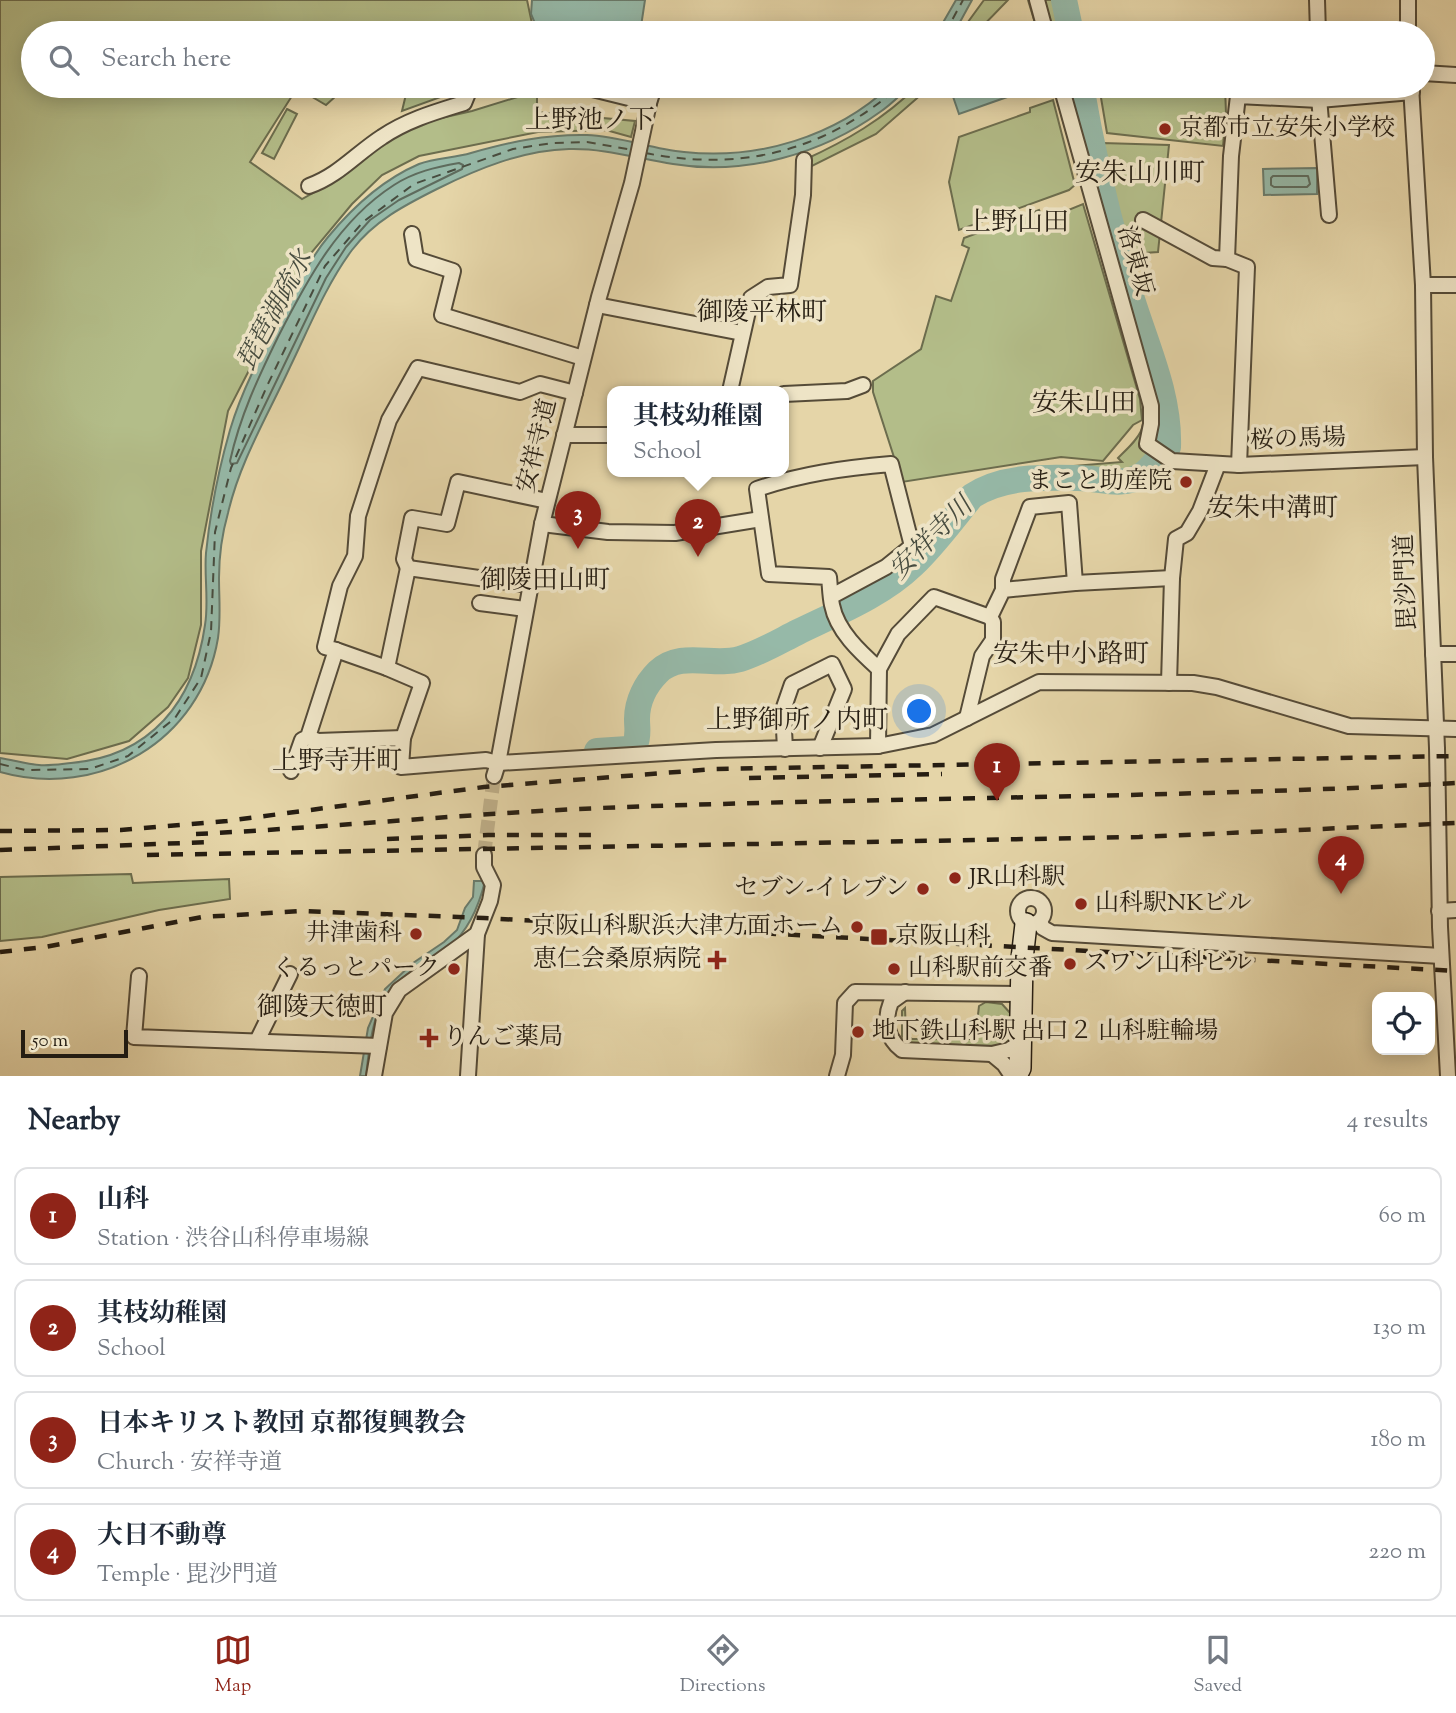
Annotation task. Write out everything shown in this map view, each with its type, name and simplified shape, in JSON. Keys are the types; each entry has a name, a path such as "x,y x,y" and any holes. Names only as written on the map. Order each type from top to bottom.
{"main road":[{"path":"1014,1076 1020,1068 1023,940 1033,923"}],"street":[{"path":"1037,0 1043,21"},
{"path":"1317,0 1318,21"},
{"path":"1408,0 1408,21"},
{"path":"1435,74 1456,75"},
{"path":"309,186 327,180 381,137 412,119 464,103 466,98"},
{"path":"629,98 649,103"},
{"name":"安祥寺道","path":"496,770 524,608 547,501 651,98"},
{"name":"洛東坂","path":"1064,98 1151,405 1147,444 1172,461"},
{"path":"1227,259 1231,156 1238,98"},
{"path":"1319,98 1329,215"},
{"name":"毘沙門道","path":"1412,98 1423,285 1425,457 1436,730 1441,956 1448,1076"},
{"path":"731,386 751,298 768,287 790,285 803,195 804,160"},
{"path":"1143,220 1213,258 1227,259 1247,267 1239,465"},
{"path":"412,234 416,259 453,271 442,315 583,358"},
{"path":"1423,285 1456,285"},
{"path":"597,305 742,332"},
{"path":"575,393 540,384 520,392 418,368 389,420 358,516 355,556 340,586 325,647 422,683 403,738 401,767 486,760 496,770 716,750 878,746 933,735 1039,682 1169,683 1217,687 1349,726 1456,729"},
{"path":"789,394 847,391 863,384"},
{"path":"564,435 607,435"},
{"name":"桜の馬場","path":"1172,461 1239,465 1425,457"},
{"path":"832,600 886,567 912,546 891,464 841,468 792,477 757,489 769,574 829,577 832,600 839,625 864,656 879,669"},
{"path":"1169,683 1172,578 1177,539 1187,533 1200,511 1218,464"},
{"path":"387,668 408,568 404,559 412,518 447,524 458,482 547,501"},
{"path":"990,617 1003,590 1003,579 1030,507 1069,503 1075,583"},
{"path":"542,524 608,532 675,533 761,519"},
{"path":"408,568 529,585"},
{"path":"1003,590 1172,578"},
{"path":"878,746 879,669 898,634 934,597 990,617 993,622 993,640 982,656 967,718"},
{"path":"480,603 524,608"},
{"path":"291,771 302,740 308,737 336,650"},
{"path":"1433,654 1456,654"},
{"path":"785,749 783,710 792,684 832,664 845,689 820,748"},
{"path":"308,737 318,741 403,738"},
{"path":"468,1076 477,934 494,885 484,867 484,855"},
{"path":"1440,911 1456,910"},
{"path":"1033,923 1052,933 1441,956"},
{"path":"374,1076 377,1046 385,1013 399,990 477,934"},
{"path":"257,1041 290,974"},
{"path":"139,976 134,1037 377,1046"},
{"path":"837,1076 843,1055 844,1007 847,999 855,992 1021,994"},
{"path":"905,992 891,1002 887,1028 890,1037 902,1050 992,1054 1009,1050 1021,1042"},
{"path":"992,1054 1014,1076"}],"green space":[{"path":"0,0 527,0 531,21 21,21 21,98 291,98 250,162 302,199 329,184 386,140 415,124 514,98 537,98 537,112 635,121 631,137 606,130 538,132 419,156 382,175 352,204 307,258 228,411 201,551 201,625 188,678 168,707 129,741 67,759 0,753"},
{"path":"984,0 1008,0 988,21 969,21"},
{"path":"1028,0 1058,0 1064,21 1034,21"},
{"path":"314,98 334,98 326,105"},
{"path":"405,98 438,98 402,111"},
{"path":"903,98 917,98 876,134 804,170 804,160 864,128"},
{"path":"1056,98 1083,98 1103,198 1168,413 1168,447 1153,481 1126,486 1079,478 1004,481 1013,471 1122,462 1118,458 1140,433 1144,420 1143,400"},
{"name":"京都市立安朱小学校","path":"1101,98 1225,98 1223,146 1107,133"},
{"path":"1053,100 1075,185 1069,190 959,230 949,182 959,137 1030,112 1030,108"},
{"path":"287,109 297,114 274,159 262,153"},
{"path":"1102,143 1169,145 1158,252 1129,254"},
{"path":"1083,204 1140,399 1142,420 1133,425 1103,461 1061,457 902,482 873,392 873,381 921,349 936,296 951,301 969,248 962,245 964,238 1039,210 1044,220"},
{"path":"131,874 133,883 229,879 230,899 159,910 42,937 0,941 0,877"},
{"path":"986,1002 1002,1004 1011,1014 1013,1039 1005,1046 912,1045 902,1036 902,1011 905,1008 906,1034 912,1039 972,1039 976,1032 979,1006"}],"water":[{"path":"532,0 645,0 642,21 534,21 531,14"},
{"path":"956,0 972,0 961,21 944,21"},
{"path":"875,98 897,98 857,127 833,140 782,158 728,167 700,167 596,150 552,150 518,157 468,174 413,201 380,222 352,250 334,278 255,438 240,475 221,546 218,638 208,674 191,706 168,733 140,754 108,769 73,777 37,779 0,772 0,758 51,765 99,758 124,749 146,737 179,701 191,678 205,625 206,553 212,507 226,445 241,398 271,335 316,253 347,215 369,195 419,164 514,142 543,137 587,135 684,152 740,152 794,141 845,119"},
{"path":"953,98 1004,98 959,114"},
{"path":"1317,168 1317,194 1264,195 1263,169"},
{"path":"474,881 485,881 480,899 462,933 449,947 401,979 388,993 378,1011 372,1033 366,1076 360,1076 368,1028 385,989 413,963 457,930 465,908 473,897"}],"waterway":[{"name":"安祥寺川","path":"1064,0 1068,21"},
{"name":"安祥寺川","path":"597,751 628,749 635,745 640,699 646,687 667,665 687,660 740,659 859,603 901,576 936,540 972,496 984,489 1009,481 1037,478 1127,481 1146,472 1168,447 1168,428 1161,389 1109,218 1083,98"}],"ferry route":[{"path":"952,21 963,0"},
{"path":"645,153 716,160 781,151 842,127 885,98"},
{"path":"0,764 25,770 90,769 128,756 175,718 201,678 211,632 215,532 231,468 325,266 363,222 414,184 513,149 552,143 587,142 633,150"}],"tunnel":[{"path":"484,855 494,776"}],"railway":[{"path":"0,831 121,830 227,821 484,787 715,769 1456,756"},
{"path":"749,778 942,774"},
{"path":"196,834 626,807 1249,792 1456,783"},
{"path":"147,855 1139,837 1456,823"},
{"path":"387,839 488,835 600,835"},
{"path":"0,850 210,842"},
{"path":"0,952 45,947 202,917 302,911 484,918 1456,971"}],"place":[{"name":"京都市立安朱小学校","path":"1165,129"},
{"name":"まこと助産院","path":"1186,482"},
{"name":"日本キリスト教団 京都復興教会","path":"578,549"},
{"name":"其枝幼稚園","path":"698,557"},
{"name":"山科","path":"997,801"},
{"name":"JR山科駅","path":"955,878"},
{"name":"セブン-イレブン","path":"923,889"},
{"name":"大日不動尊","path":"1341,894"},
{"name":"山科駅NKビル","path":"1081,904"},
{"name":"京阪山科駅浜大津方面ホーム","path":"857,927"},
{"name":"井津歯科","path":"416,934"},
{"name":"京阪山科","path":"879,937"},
{"name":"恵仁会桑原病院","path":"717,960"},
{"name":"スワン山科ビル","path":"1070,964"},
{"name":"くるっとパーク","path":"454,969"},
{"name":"山科駅前交番","path":"894,969"},
{"name":"地下鉄山科駅 出口２ 山科駐輪場","path":"858,1032"},
{"name":"りんご薬局","path":"429,1038"}],"district":[{"name":"上野池ノ下","path":"590,121"},
{"name":"安朱山川町","path":"1140,174"},
{"name":"上野山田","path":"1017,223"},
{"name":"御陵平林町","path":"762,313"},
{"name":"安朱山田","path":"1084,404"},
{"name":"安朱中溝町","path":"1273,509"},
{"name":"御陵田山町","path":"545,581"},
{"name":"安朱中小路町","path":"1071,655"},
{"name":"上野御所ノ内町","path":"797,721"},
{"name":"上野寺井町","path":"337,762"},
{"name":"御陵天徳町","path":"322,1008"}],"water label":[{"name":"琵琶湖疏水","path":"276,311"}]}
